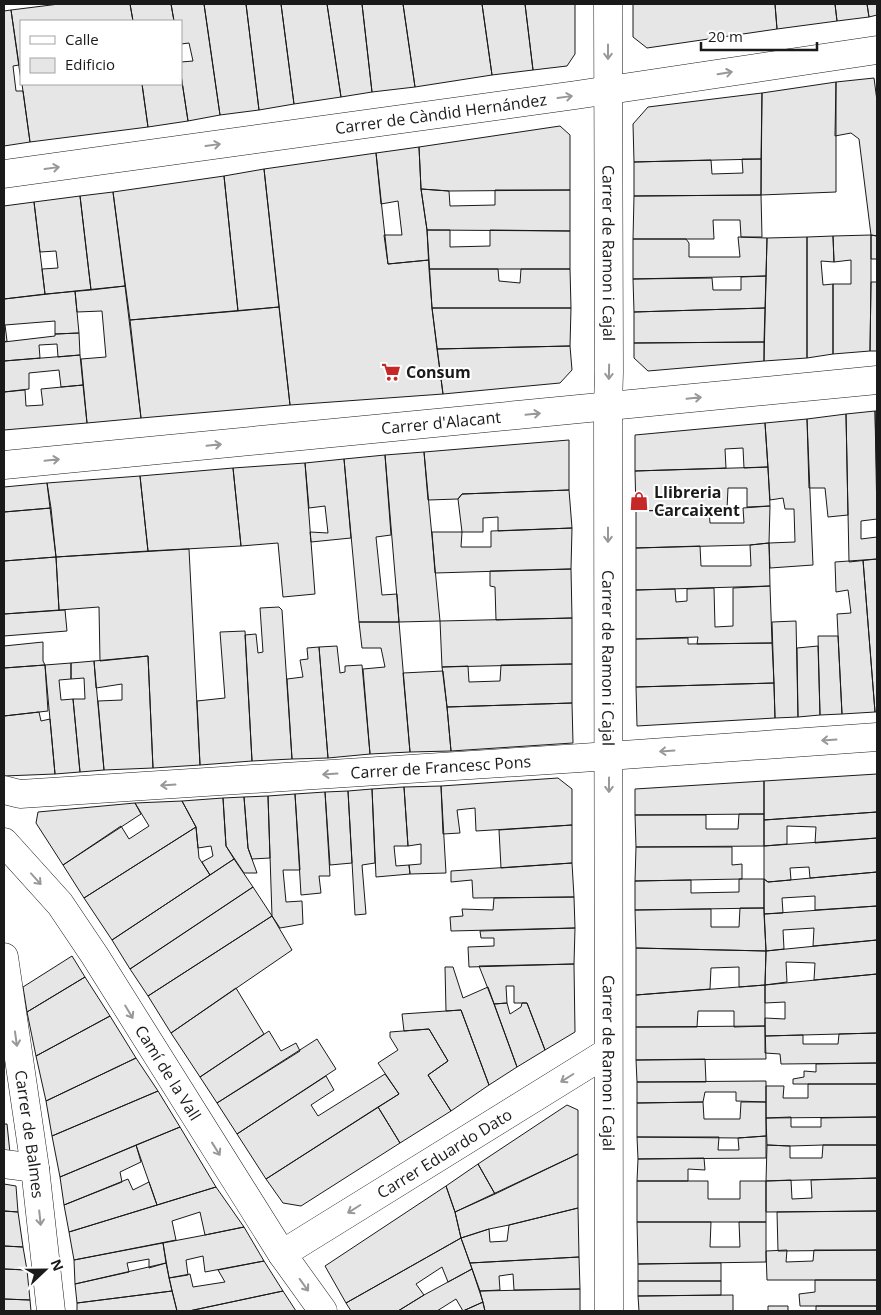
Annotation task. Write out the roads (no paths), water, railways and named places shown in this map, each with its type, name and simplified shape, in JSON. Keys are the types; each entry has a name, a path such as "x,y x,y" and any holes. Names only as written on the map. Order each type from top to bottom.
{"street":[{"name":"Carrer de Ramon i Cajal","path":"608,4 609,1311"},
{"name":"Carrer de Càndid Hernández","path":"4,174 608,91 877,50"},
{"name":"Carrer d'Alacant","path":"4,465 877,380"},
{"name":"Carrer de Francesc Pons","path":"4,790 20,794 877,737"},
{"name":"Camí de la Vall","path":"4,842 60,904 95,956 282,1254 322,1311"},
{"name":"Carrer de Balmes","path":"4,956 35,1168 51,1311"},
{"name":"Carrer Eduardo Dato","path":"282,1254 608,1052"},
{"path":"4,1164 35,1168"}],"place":[{"name":"Consum","path":"391,372"},
{"name":"Llibreria Carcaixent","path":"639,501"}]}
